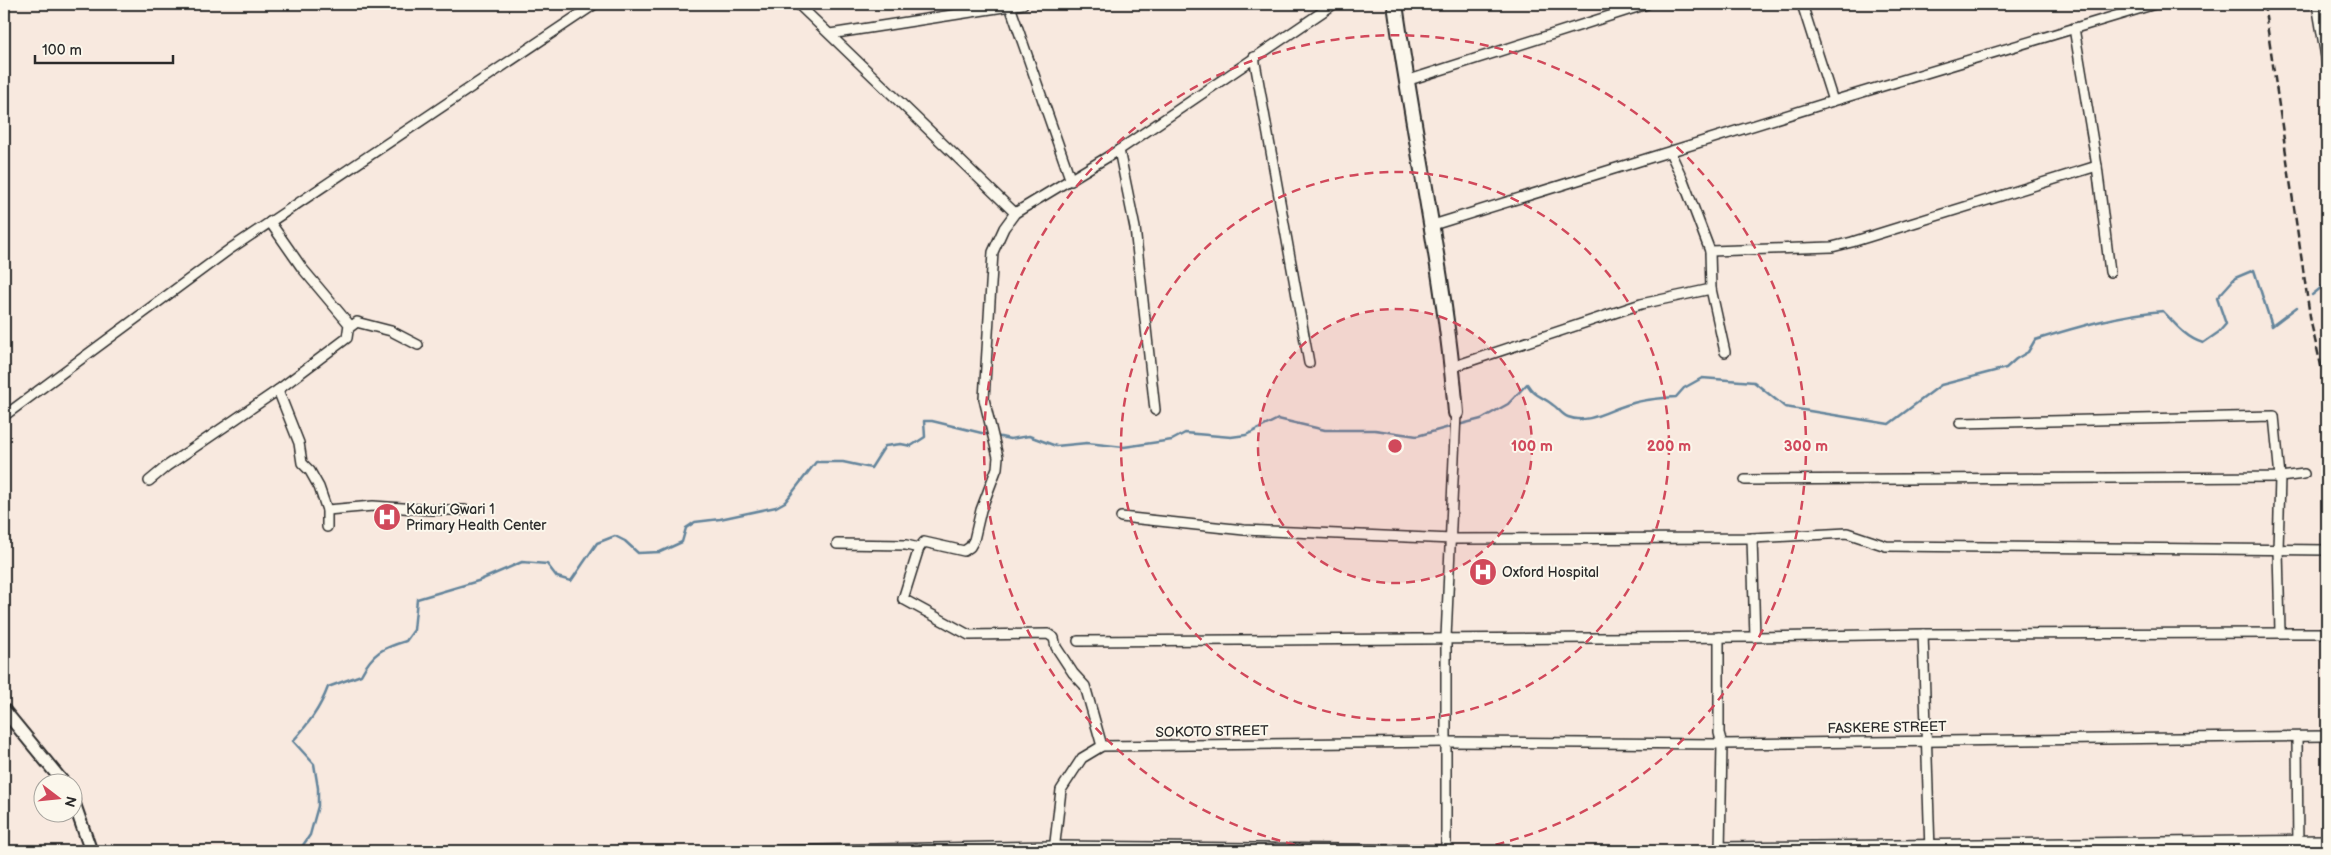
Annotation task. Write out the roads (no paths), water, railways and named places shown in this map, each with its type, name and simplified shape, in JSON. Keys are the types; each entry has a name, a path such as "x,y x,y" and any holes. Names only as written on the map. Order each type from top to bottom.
{"main road":[{"path":"1395,4 1406,81 1433,226 1452,367 1456,413"}],"street":[{"path":"4,416 230,249 595,4"},
{"path":"798,4 1015,213"},
{"path":"830,34 1023,4"},
{"path":"1054,849 1061,790 1082,758 1102,746 1085,686 1073,673 1056,647 1054,638 1048,634 969,635 903,599 920,548 924,542 964,551 970,547 974,540 980,510 997,468 998,457 993,430 984,400 993,252 1004,228 1015,213 1071,181 1119,150 1334,4"},
{"path":"1406,81 1647,4"},
{"path":"1802,4 1833,101"},
{"path":"1433,226 1833,101 2155,4"},
{"path":"2317,4 2327,62"},
{"path":"1010,6 1071,181"},
{"path":"2074,28 2097,166 2110,272"},
{"path":"1254,57 1309,363"},
{"path":"1119,150 1135,228 1155,410"},
{"path":"1670,152 1683,180 1710,251 1711,289 1725,352"},
{"path":"1710,251 1832,247 2097,166"},
{"path":"150,481 167,466 278,390 347,338 349,324 302,268 270,222"},
{"path":"1452,367 1641,304 1711,289"},
{"path":"349,328 357,322 391,331 418,345"},
{"path":"278,390 298,443 302,463 310,471 319,487 327,510 327,527"},
{"path":"759,851 1054,849 1446,851 1446,638 1452,539 1456,413"},
{"path":"1960,423 2274,416 2280,477 2278,550 2280,632"},
{"path":"1745,480 2280,477 2304,474"},
{"path":"327,510 373,506 465,510"},
{"path":"1121,517 1244,530 1452,539 1752,538 1847,533 1886,546 2327,550"},
{"path":"1752,538 1755,637"},
{"path":"837,544 906,545 920,548"},
{"path":"1078,641 1755,637 1923,634 2327,633"},
{"path":"1923,634 1930,847"},
{"path":"1718,637 1719,733 1722,744 1720,849 2327,840"},
{"path":"4,710 55,772"},
{"name":"FASKERE STREET","path":"1446,742 1722,744 2327,736"},
{"path":"2298,737 2298,851"},
{"name":"SOKOTO STREET","path":"1102,746 1446,742"},
{"path":"81,822 91,851"}],"waterway":[{"path":"1458,425 1481,419 1508,404 1527,384 1536,394 1555,406 1566,416 1584,419 1641,401 1676,397 1684,388 1702,378 1754,382 1785,407 1889,424 1941,385 2006,368 2028,352 2035,340 2067,330 2131,315 2163,311 2176,326 2197,341 2203,343 2219,332 2226,324 2217,298 2235,278 2254,270 2272,326 2297,307"},
{"path":"2312,295 2327,283"},
{"path":"996,436 1010,439 1029,436 1056,446 1087,443 1124,447 1172,440 1185,433 1231,437 1246,435 1278,419 1325,430 1375,430 1417,436 1453,426"},
{"path":"299,851 310,835 318,806 318,788 314,764 293,741 313,716 328,687 361,675 365,667 379,652 406,641 414,630 417,599 478,581 522,562 547,564 557,577 571,581 597,543 615,536 625,541 638,553 660,552 682,542 686,528 695,522 720,519 776,507 785,502 816,462 843,462 871,468 885,446 901,444 911,446 925,437 924,421 932,421 990,435"}],"railway":[{"path":"2264,4 2311,323 2327,391"}],"place":[{"name":"Kakuri Gwari 1 Primary Health Center","path":"387,517"},
{"name":"Oxford Hospital","path":"1483,572"}]}
